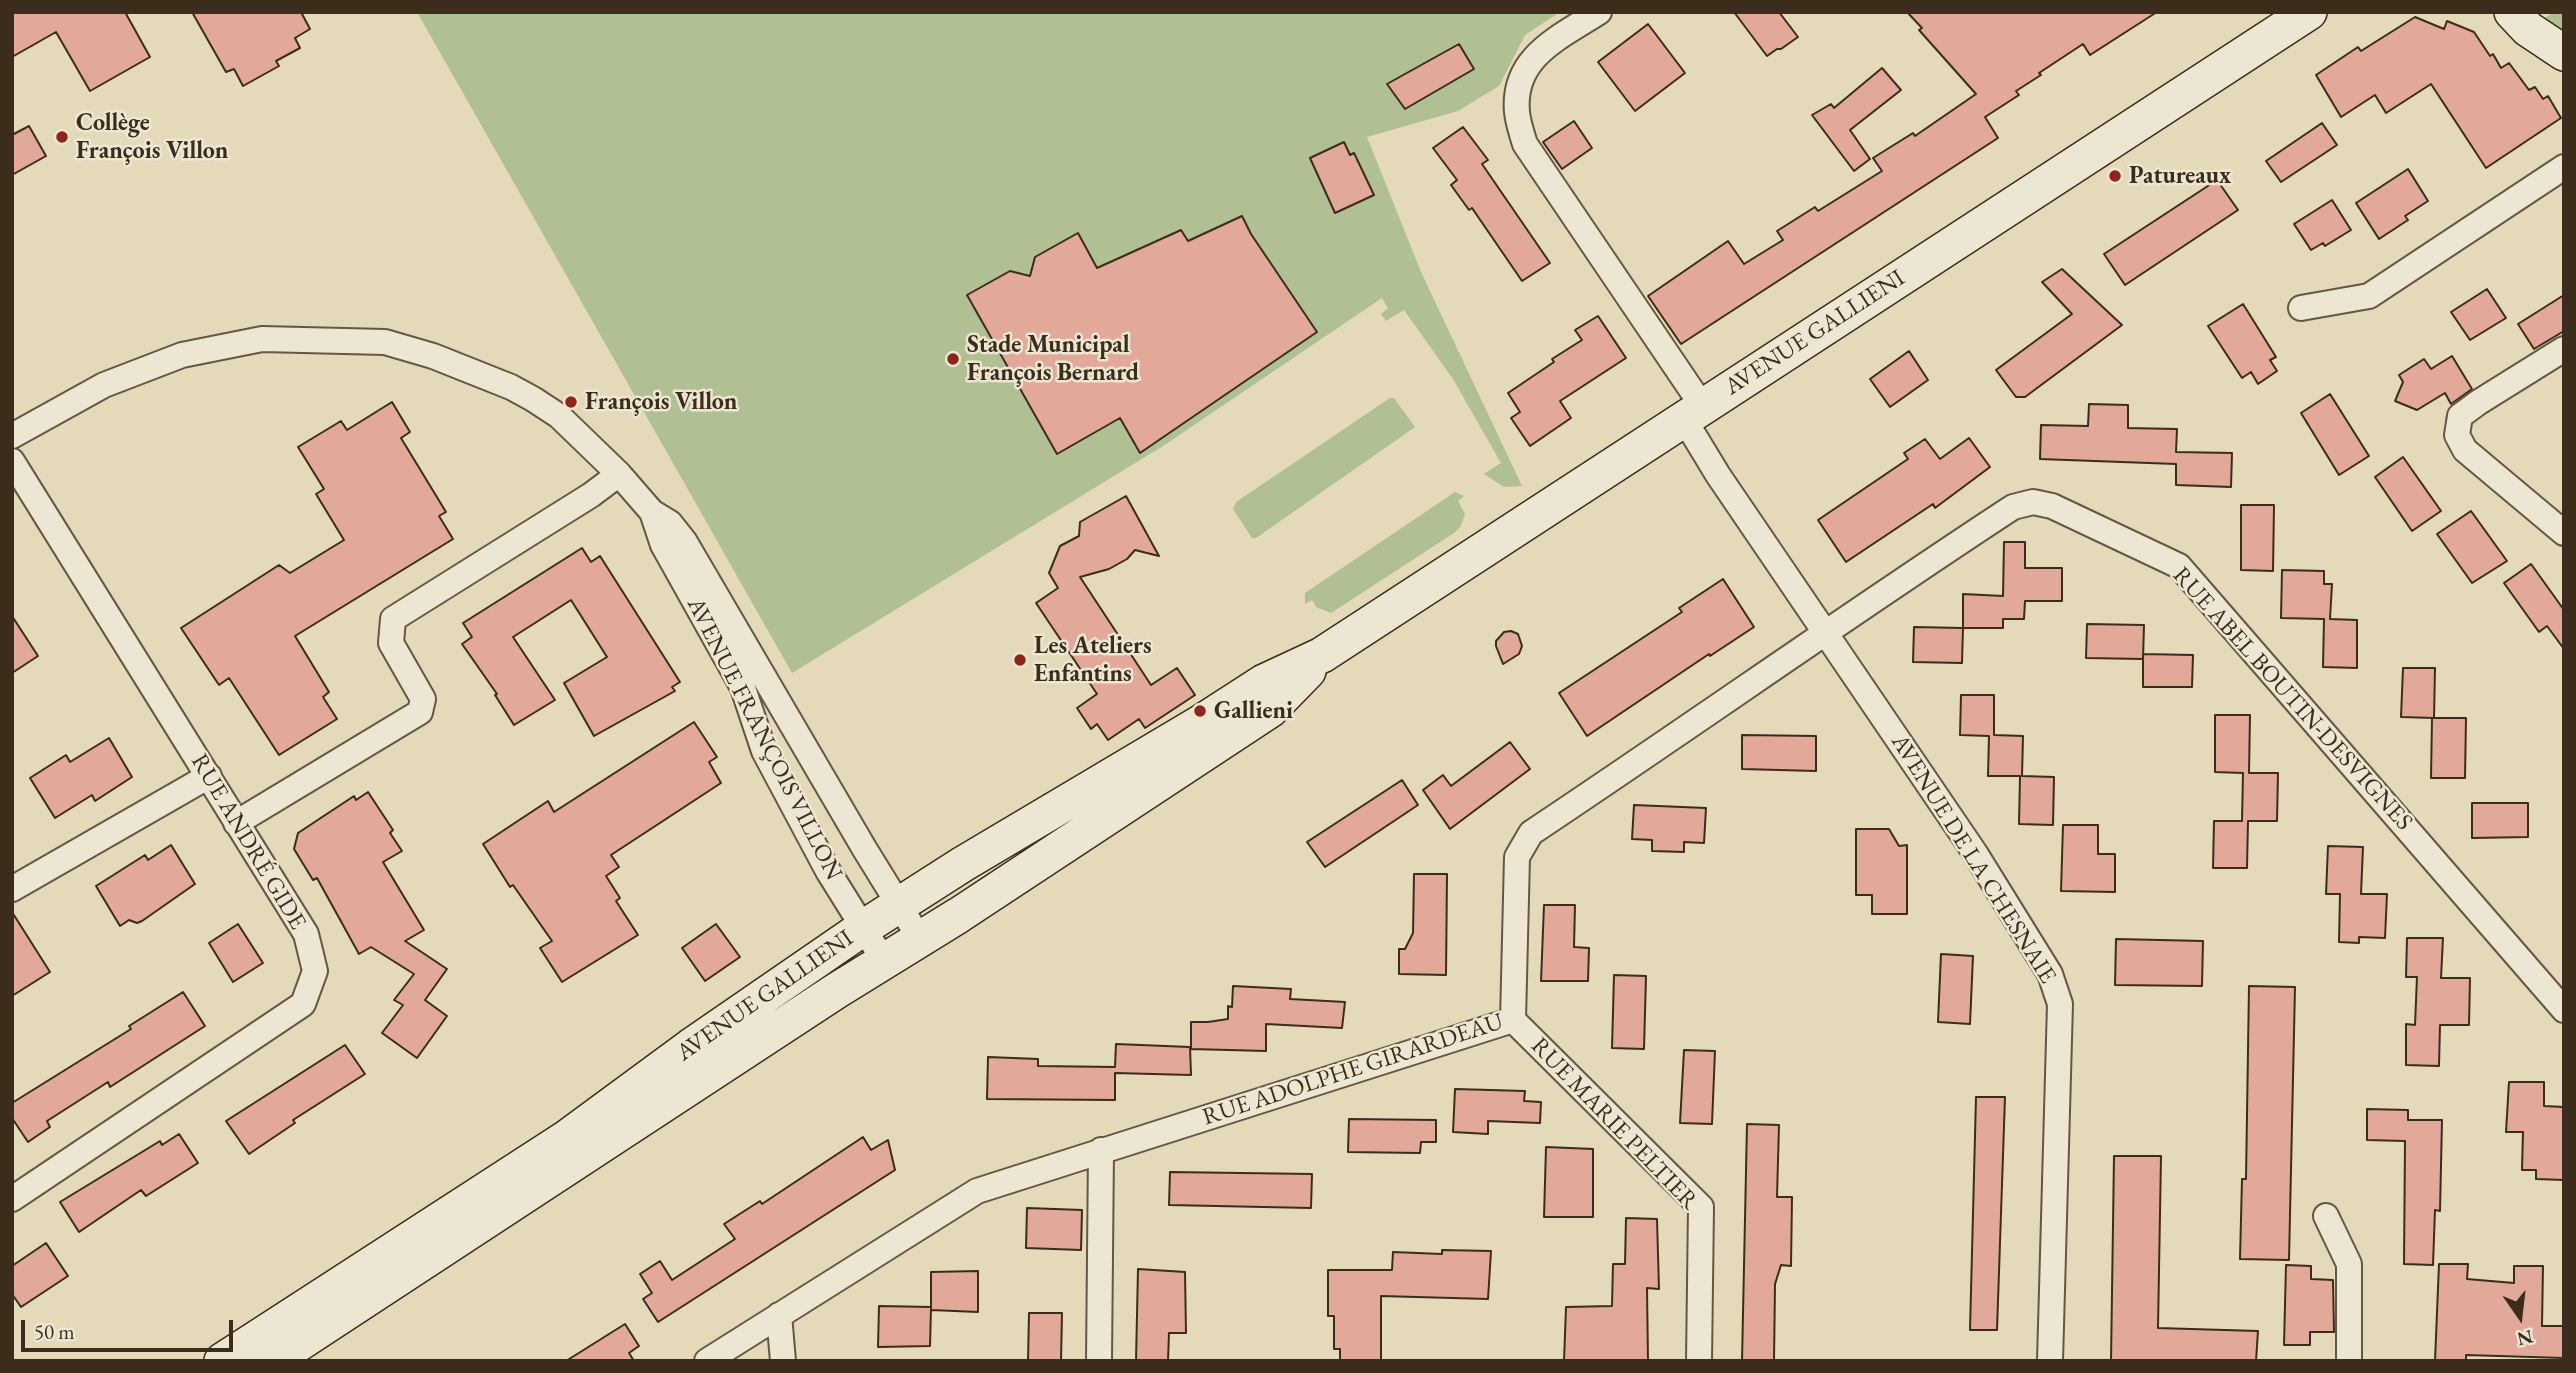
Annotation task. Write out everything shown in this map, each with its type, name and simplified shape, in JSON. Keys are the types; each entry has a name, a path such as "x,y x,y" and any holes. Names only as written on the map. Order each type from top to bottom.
{"main road":[{"name":"AVENUE GALLIENI","path":"222,1361 565,1139 690,1047 863,928 963,864 1202,722 1264,682 1322,655 2309,12"},
{"path":"2512,12 2528,29 2564,53"},
{"name":"AVENUE GALLIENI","path":"272,1361 1270,710 1322,655"}],"street":[{"name":"AVENUE DE LA CHESNAIE","path":"1599,12 1539,50 1520,81 1517,114 1525,144 1693,413 1718,475 1975,853 2050,974 2060,1003 2050,1361"},
{"path":"2301,308 2369,296 2564,167"},
{"name":"AVENUE FRANÇOIS VILLON","path":"12,436 104,385 182,355 262,339 385,342 433,356 511,387 533,399 559,416 619,474 652,512 670,523 685,542 920,939"},
{"path":"2564,349 2460,416 2457,435 2465,450 2564,533"},
{"name":"RUE ANDRÉ GIDE","path":"12,461 306,934 316,971 303,1004 12,1199"},
{"path":"236,823 420,712 423,699 391,643 393,619 591,495 619,474"},
{"name":"RUE ABEL BOUTIN-DESVIGNES","path":"1826,633 2013,507 2033,502 2052,506 2179,566 2564,1010"},
{"name":"AVENUE FRANÇOIS VILLON","path":"652,512 663,545 743,688 764,751 828,871 884,961"},
{"name":"RUE ADOLPHE GIRARDEAU","path":"707,1361 977,1191 1513,1020 1517,858 1531,833 1826,633"},
{"path":"12,889 209,776"},
{"name":"RUE MARIE PELTIER","path":"1513,1020 1701,1207 1699,1361"},
{"path":"1099,1361 1101,1150"},
{"path":"2326,1216 2348,1265 2349,1361"},
{"path":"779,1315 783,1361"}],"green space":[{"name":"Stade Municipal François Bernard","path":"417,12 1560,12 1525,35 1499,86 1458,111 1367,137 1421,272 1522,486 1504,487 1484,474 1501,463 1453,379 1404,310 1386,321 1381,314 1388,308 1382,298 1163,446 792,673"},
{"path":"2555,12 2564,12 2564,32 2542,19"},
{"path":"1390,398 1394,398 1415,427 1256,538 1252,538 1233,509 1236,502"},
{"path":"1455,492 1464,496 1458,501 1465,514 1461,526 1454,533 1331,613 1316,607 1312,600 1305,604 1305,593"}],"building":[{"path":"12,12 125,12 150,57 90,91 56,32 12,57"},
{"path":"192,12 301,12 310,29 295,38 300,48 276,61 279,66 243,86 234,69 226,72"},
{"path":"1734,12 1779,12 1798,37 1767,56"},
{"path":"1907,12 2157,12 2090,55 2083,44 2039,73 2041,75 2016,91 2019,95 1985,117 1998,138 1681,344 1648,296 1728,241 1744,264 1783,240 1777,231 1815,207 1818,211 1882,171 1873,158 1913,133 1915,136 1976,94 1919,30 1922,28"},
{"path":"2415,17 2444,29 2447,21 2474,32 2501,68 2509,63 2529,90 2535,87 2543,99 2548,96 2561,118 2486,168 2431,84 2386,113 2375,95 2341,117 2316,75 2358,47 2361,51"},
{"path":"1648,24 1685,73 1635,111 1598,62"},
{"path":"1459,44 1474,69 1405,109 1387,84"},
{"path":"1882,68 1901,90 1850,130 1870,159 1854,171 1812,115 1831,104 1834,108"},
{"path":"1574,121 1592,148 1562,169 1543,142"},
{"path":"2322,123 2337,145 2281,182 2266,161"},
{"path":"29,126 46,156 12,175 12,135"},
{"path":"1463,127 1488,160 1482,164 1550,263 1522,281 1472,208 1469,210 1451,185 1457,180 1433,148"},
{"path":"1344,142 1350,155 1354,153 1374,195 1335,213 1310,158"},
{"path":"2408,169 2428,201 2405,216 2408,220 2379,239 2356,203"},
{"path":"2217,180 2238,210 2125,285 2104,254"},
{"path":"2332,200 2351,230 2325,246 2323,243 2311,250 2294,224"},
{"path":"1242,216 1251,234 1317,332 1140,453 1120,418 1057,454 967,295 1010,271 1030,276 1035,257 1078,233 1097,268 1181,230 1188,241"},
{"path":"2062,269 2122,325 2025,397 2016,397 1996,370 2072,314 2042,282"},
{"path":"2487,289 2506,318 2470,340 2451,312"},
{"path":"2564,295 2564,331 2534,349 2518,324"},
{"path":"2243,304 2276,357 2270,360 2277,371 2258,384 2251,372 2242,378 2208,326"},
{"path":"1598,316 1626,358 1560,401 1571,418 1530,446 1511,418 1520,412 1508,393 1582,340 1575,330"},
{"path":"1909,351 1928,380 1890,407 1870,379"},
{"path":"2452,356 2472,389 2451,404 2445,393 2417,410 2395,401 2403,382 2399,375 2424,359 2431,369"},
{"path":"2330,394 2369,456 2339,475 2301,413"},
{"path":"392,402 410,432 401,438 446,512 439,516 453,539 295,636 329,692 323,697 337,719 279,755 229,678 219,685 181,628 279,565 290,573 344,540 316,494 324,489 298,447 341,421 347,430"},
{"path":"2089,404 2128,405 2128,428 2177,429 2176,452 2232,453 2231,487 2176,485 2176,464 2040,459 2041,425 2088,426"},
{"path":"1969,438 1990,467 1935,508 1933,504 1846,562 1818,520 1908,459 1904,453 1925,439 1940,459"},
{"path":"2403,457 2441,511 2412,531 2375,477"},
{"path":"1126,496 1159,556 1135,550 1127,559 1109,569 1080,577 1151,685 1177,668 1195,695 1145,728 1139,719 1108,740 1097,724 1091,729 1077,708 1097,694 1036,603 1058,588 1049,573 1060,546 1079,536 1080,522"},
{"path":"2241,505 2274,505 2273,571 2241,570"},
{"path":"2471,511 2507,561 2472,583 2437,534"},
{"path":"2004,542 2025,542 2025,568 2062,568 2062,601 2025,601 2024,619 2003,619 2003,628 1963,628 1963,594 2003,596"},
{"path":"582,548 591,562 600,556 680,682 672,687 675,691 594,736 564,683 607,657 571,600 513,637 555,700 514,725 495,695 497,694 462,644 472,637 463,623"},
{"path":"2531,564 2564,610 2564,649 2547,626 2539,632 2504,583"},
{"path":"2282,570 2324,571 2324,584 2332,584 2330,619 2357,620 2357,668 2323,667 2324,619 2281,618"},
{"path":"1723,579 1754,627 1587,736 1559,693 1682,612 1679,608"},
{"path":"12,616 38,656 12,673"},
{"path":"2087,624 2144,625 2143,659 2086,658"},
{"path":"1914,627 1963,628 1962,663 1913,662"},
{"path":"1504,632 1518,634 1522,646 1519,654 1503,664 1496,641"},
{"path":"2143,654 2193,655 2192,687 2143,687"},
{"path":"2403,668 2435,668 2434,718 2401,717"},
{"path":"1961,695 1994,695 1994,735 2023,736 2022,776 2054,777 2053,825 2019,824 2020,776 1988,776 1989,736 1960,735"},
{"path":"2215,715 2250,715 2249,773 2278,773 2277,821 2248,821 2247,868 2213,868 2214,821 2242,821 2243,773 2215,772"},
{"path":"2432,718 2466,718 2465,778 2431,778"},
{"path":"694,722 717,757 709,762 721,783 611,855 619,867 606,876 620,898 616,901 638,935 562,982 540,948 552,941 513,885 510,887 483,844 548,801 554,812"},
{"path":"1742,735 1816,736 1816,771 1742,769"},
{"path":"109,738 132,777 95,801 92,795 55,818 30,778 66,755 70,762"},
{"path":"1510,742 1530,769 1450,829 1423,790 1443,775 1451,786"},
{"path":"1402,780 1418,805 1325,867 1307,842"},
{"path":"368,792 393,830 390,833 402,851 383,862 424,930 405,941 447,969 425,1000 447,1016 417,1058 382,1033 403,1005 394,1000 414,974 371,947 359,954 317,878 313,880 294,849 298,833 354,796 356,800"},
{"path":"2472,803 2528,803 2528,837 2472,838"},
{"path":"1634,805 1706,808 1704,843 1684,842 1684,852 1652,851 1652,840 1632,839"},
{"path":"2063,825 2098,825 2098,854 2115,854 2115,892 2061,891"},
{"path":"1856,829 1889,829 1899,846 1907,845 1907,914 1872,914 1872,895 1856,895"},
{"path":"171,845 195,884 142,921 137,923 129,920 120,926 96,886 145,855 148,860"},
{"path":"2328,846 2363,847 2361,894 2387,894 2385,938 2359,937 2359,943 2339,942 2340,894 2326,894"},
{"path":"1414,874 1447,874 1446,975 1399,974 1399,949 1405,949 1413,933"},
{"path":"1544,905 1575,905 1574,947 1589,948 1588,981 1541,981"},
{"path":"12,912 50,972 12,996"},
{"path":"238,924 263,963 233,982 209,943"},
{"path":"716,924 740,957 705,981 682,948"},
{"path":"2407,938 2443,938 2441,978 2470,978 2469,1025 2440,1025 2439,1066 2406,1065 2406,1024 2415,1025 2417,977 2406,977"},
{"path":"2116,939 2203,941 2202,986 2115,985"},
{"path":"1941,954 1973,956 1970,1024 1938,1022"},
{"path":"1614,975 1646,976 1644,1049 1612,1048"},
{"path":"1233,986 1291,989 1290,999 1345,1002 1342,1028 1266,1024 1266,1051 1191,1049 1191,1022 1228,1019 1228,1006 1232,1007"},
{"path":"2249,986 2295,987 2289,1260 2240,1259 2242,1179 2246,1179"},
{"path":"183,992 205,1026 110,1087 108,1082 47,1121 50,1127 28,1142 12,1118 12,1103 131,1029 129,1026"},
{"path":"1116,1044 1190,1047 1191,1075 1115,1073 1115,1100 987,1099 988,1057 1038,1059 1038,1066 1115,1067"},
{"path":"345,1045 365,1074 293,1120 295,1123 249,1154 226,1121"},
{"path":"1684,1050 1715,1051 1712,1124 1680,1123"},
{"path":"2509,1082 2544,1082 2544,1106 2564,1107 2564,1180 2536,1179 2536,1170 2522,1170 2523,1132 2506,1132"},
{"path":"1455,1089 1525,1091 1524,1101 1541,1102 1540,1123 1488,1121 1488,1134 1453,1132"},
{"path":"1976,1097 2005,1097 1997,1330 1970,1330"},
{"path":"2367,1109 2408,1110 2408,1120 2442,1120 2440,1211 2435,1210 2433,1265 2404,1264 2405,1141 2367,1140"},
{"path":"1349,1119 1436,1120 1436,1142 1421,1142 1420,1153 1348,1152"},
{"path":"1747,1124 1779,1125 1777,1197 1792,1197 1791,1266 1781,1265 1775,1284 1774,1361 1742,1361"},
{"path":"179,1134 198,1163 146,1196 141,1190 79,1232 60,1202 160,1141 162,1145"},
{"path":"863,1137 871,1150 888,1140 895,1170 658,1322 643,1299 652,1293 640,1274 660,1261 672,1280 735,1239 724,1224 760,1201 762,1204"},
{"path":"1546,1147 1593,1149 1593,1217 1544,1217"},
{"path":"2114,1156 2161,1156 2158,1328 2258,1331 2256,1361 2111,1361"},
{"path":"1170,1172 1312,1174 1311,1208 1169,1205"},
{"path":"1027,1208 1082,1210 1081,1250 1026,1248"},
{"path":"1626,1218 1657,1219 1659,1289 1647,1288 1648,1361 1564,1361 1566,1307 1612,1306 1613,1264 1625,1264"},
{"path":"46,1243 68,1276 21,1307 12,1294 12,1266"},
{"path":"1442,1250 1491,1251 1488,1299 1381,1296 1381,1361 1340,1361 1340,1349 1334,1349 1334,1316 1328,1316 1328,1270 1392,1270 1393,1252 1442,1254"},
{"path":"2439,1264 2468,1264 2467,1279 2514,1283 2514,1266 2543,1266 2542,1326 2564,1326 2564,1358 2466,1355 2466,1361 2435,1361"},
{"path":"2286,1265 2311,1266 2311,1279 2333,1280 2334,1332 2310,1332 2310,1345 2284,1345"},
{"path":"1138,1269 1185,1272 1186,1333 1169,1333 1168,1361 1136,1361"},
{"path":"978,1271 978,1312 931,1310 931,1272"},
{"path":"879,1306 931,1307 930,1346 878,1347"},
{"path":"1029,1313 1062,1313 1061,1361 1028,1361"},
{"path":"625,1324 639,1346 629,1353 634,1361 566,1361"}],"place":[{"name":"Collège François Villon","path":"62,137"},
{"name":"Patureaux","path":"2115,176"},
{"name":"Stade Municipal François Bernard","path":"953,359"},
{"name":"François Villon","path":"571,402"},
{"name":"Les Ateliers Enfantins","path":"1020,660"},
{"name":"Gallieni","path":"1200,711"}]}
